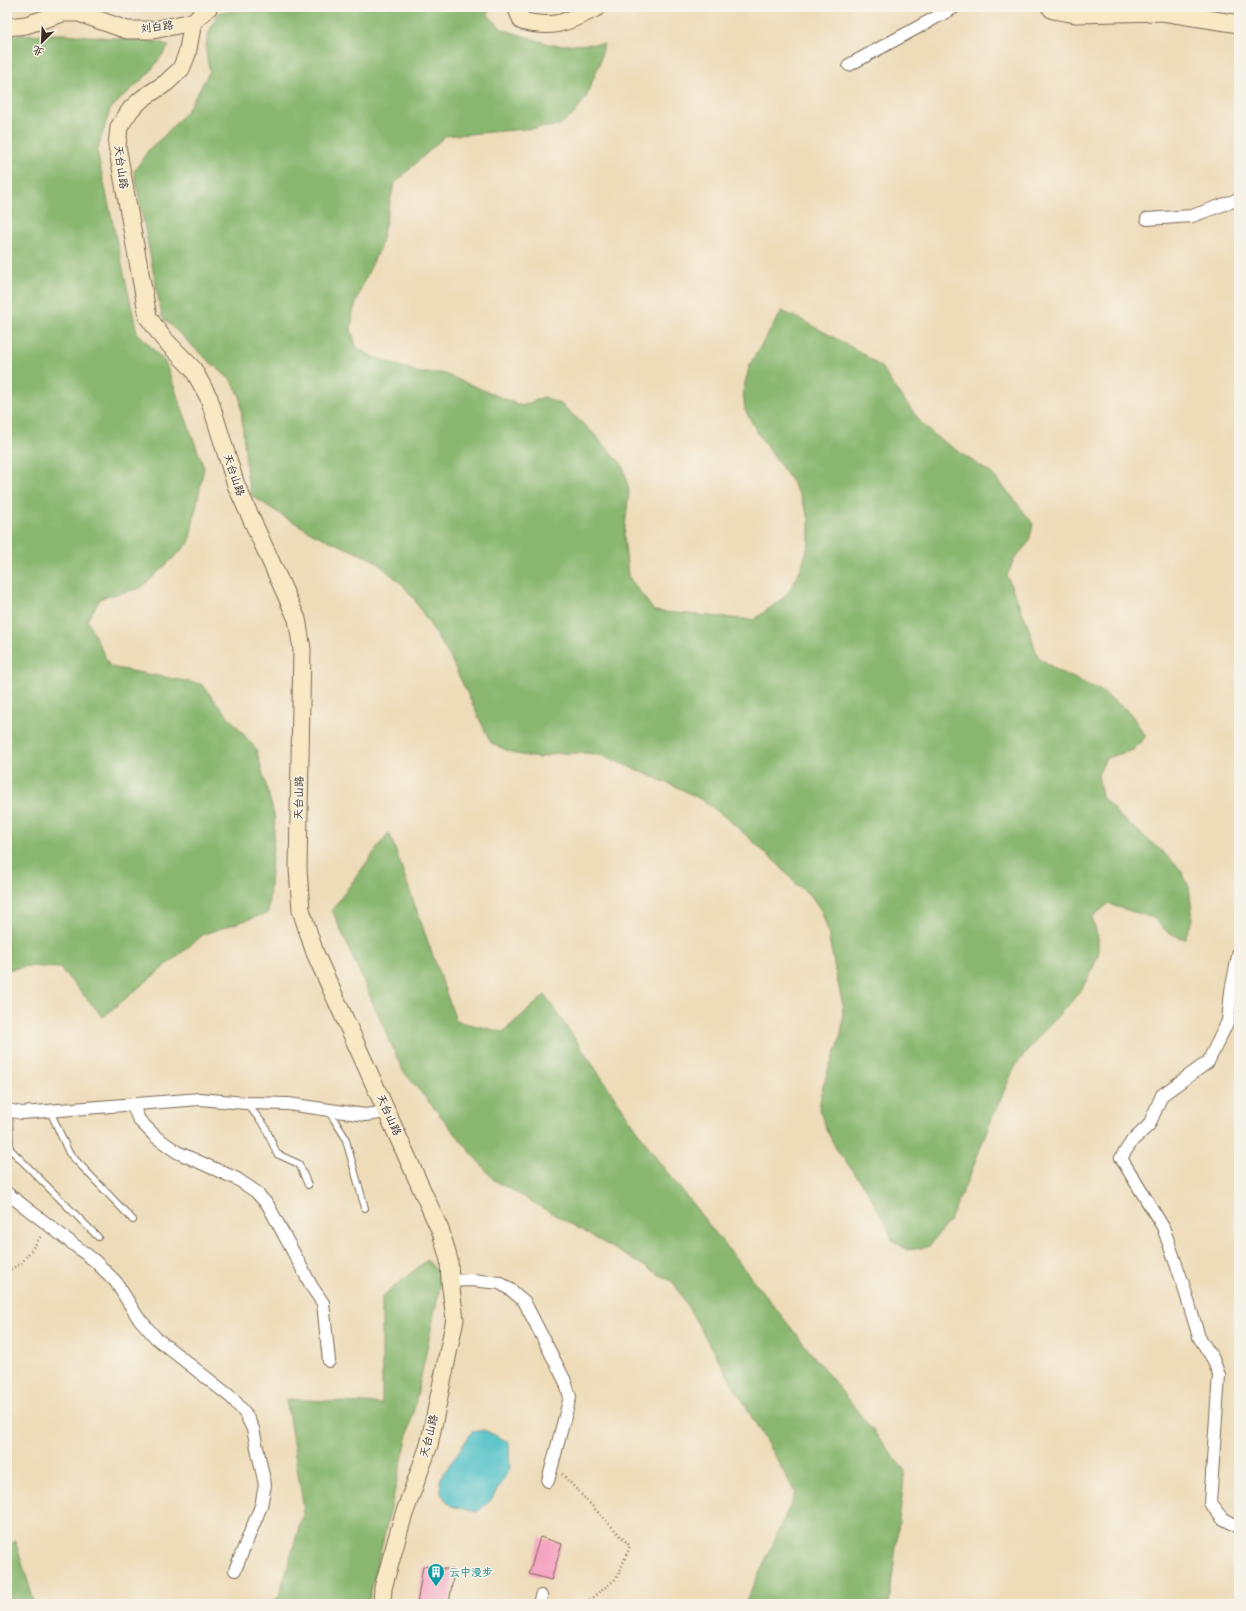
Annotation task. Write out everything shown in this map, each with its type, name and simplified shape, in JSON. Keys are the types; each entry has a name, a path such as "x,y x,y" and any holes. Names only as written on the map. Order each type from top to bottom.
{"street":[{"path":"193,22 209,7"},
{"path":"516,7 522,21 537,25 561,24 598,7"},
{"path":"849,65 955,7"},
{"path":"1050,7 1053,10 1075,14 1162,12 1239,24"},
{"name":"刘白路","path":"7,27 26,25 63,13 79,13 127,30 153,30 193,22"},
{"name":"天台山路","path":"193,22 187,54 181,69 166,83 143,98 131,109 119,127 117,146 148,317 163,338 193,369 209,398 236,485 297,619 302,649 298,869 301,910 315,953 441,1232 450,1260 450,1281 455,1319 429,1445 403,1517 383,1588 382,1604"},
{"path":"1146,219 1192,216 1239,199"},
{"path":"1239,951 1231,990 1228,1021 1208,1062 1162,1096 1149,1125 1132,1141 1122,1158 1162,1226 1182,1281 1199,1337 1213,1360 1219,1374 1210,1503 1222,1518 1239,1527"},
{"path":"8,1110 22,1113 200,1099 246,1103 288,1104 365,1115 388,1112"},
{"path":"132,1104 139,1120 156,1137 177,1152 237,1179 255,1192 268,1205 322,1303 329,1361"},
{"path":"7,1193 95,1261 116,1282 137,1316 156,1338 232,1398 245,1413 253,1429 265,1485 261,1506 235,1570"},
{"path":"450,1281 471,1280 500,1283 524,1301 565,1381 570,1397 548,1481"}],"lane":[{"path":"246,1103 265,1126 277,1154 299,1164 308,1185"},
{"path":"8,1110 10,1149 98,1237"},
{"path":"328,1110 345,1137 365,1208"},
{"path":"50,1111 69,1153 133,1220"}],"path":[{"path":"7,1271 22,1263 48,1226"},
{"path":"552,1464 630,1546 617,1578 584,1604"}],"green space":[{"path":"260,7 489,7 488,15 502,29 552,45 604,44 600,62 586,97 574,114 558,126 445,136 394,184 380,247 361,288 353,312 351,330 357,348 373,357 420,373 442,373 522,406 544,397 562,405 594,434 623,466 629,491 624,536 628,576 654,611 754,620 787,595 802,566 809,543 809,518 800,496 790,479 759,435 745,410 743,391 750,364 782,311 806,322 862,353 882,368 894,387 921,422 935,436 992,474 1033,524 1029,542 1015,558 1007,576 1027,623 1038,657 1060,672 1098,689 1129,712 1146,736 1133,750 1106,758 1098,775 1102,797 1121,817 1164,853 1181,870 1189,887 1193,920 1184,939 1167,932 1153,918 1108,904 1092,917 1098,938 1098,955 1091,973 1071,1002 1046,1028 1015,1066 950,1220 928,1247 907,1250 892,1240 886,1224 868,1191 837,1150 827,1131 819,1109 822,1090 828,1070 838,1047 842,1030 843,1005 827,928 821,910 811,896 796,884 779,865 729,820 704,801 679,788 604,756 587,753 556,753 539,758 515,754 491,743 450,657 414,599 403,585 374,560 314,534 251,495 247,476 240,396 231,380 162,317 134,172 149,149 163,137 187,111 210,71 206,54 207,40 211,27 219,12 256,11"},
{"path":"64,34 160,42 169,46 148,74 110,109 97,152 137,332 165,362 204,468 189,543 141,588 101,598 87,620 110,667 201,684 256,749 275,818 268,913 204,934 103,1017 60,968 27,966 7,970 7,35"},
{"path":"389,832 456,1021 503,1032 545,995 659,1162 905,1471 889,1604 745,1604 796,1493 674,1283 494,1180 403,1071 332,910"},
{"path":"427,1260 442,1277 415,1405 368,1604 270,1604 279,1596 304,1510 286,1399 382,1404 382,1297"},
{"path":"15,1541 35,1604 7,1604 7,1547"}],"water":[{"path":"484,1430 509,1442 510,1468 491,1500 477,1512 451,1506 441,1494 440,1479 472,1432"}],"building":[{"path":"540,1537 562,1544 551,1580 529,1574"},
{"name":"云中漫步","path":"423,1566 454,1570 449,1604 417,1604"}],"place":[{"name":"云中漫步","path":"436,1587"}]}
